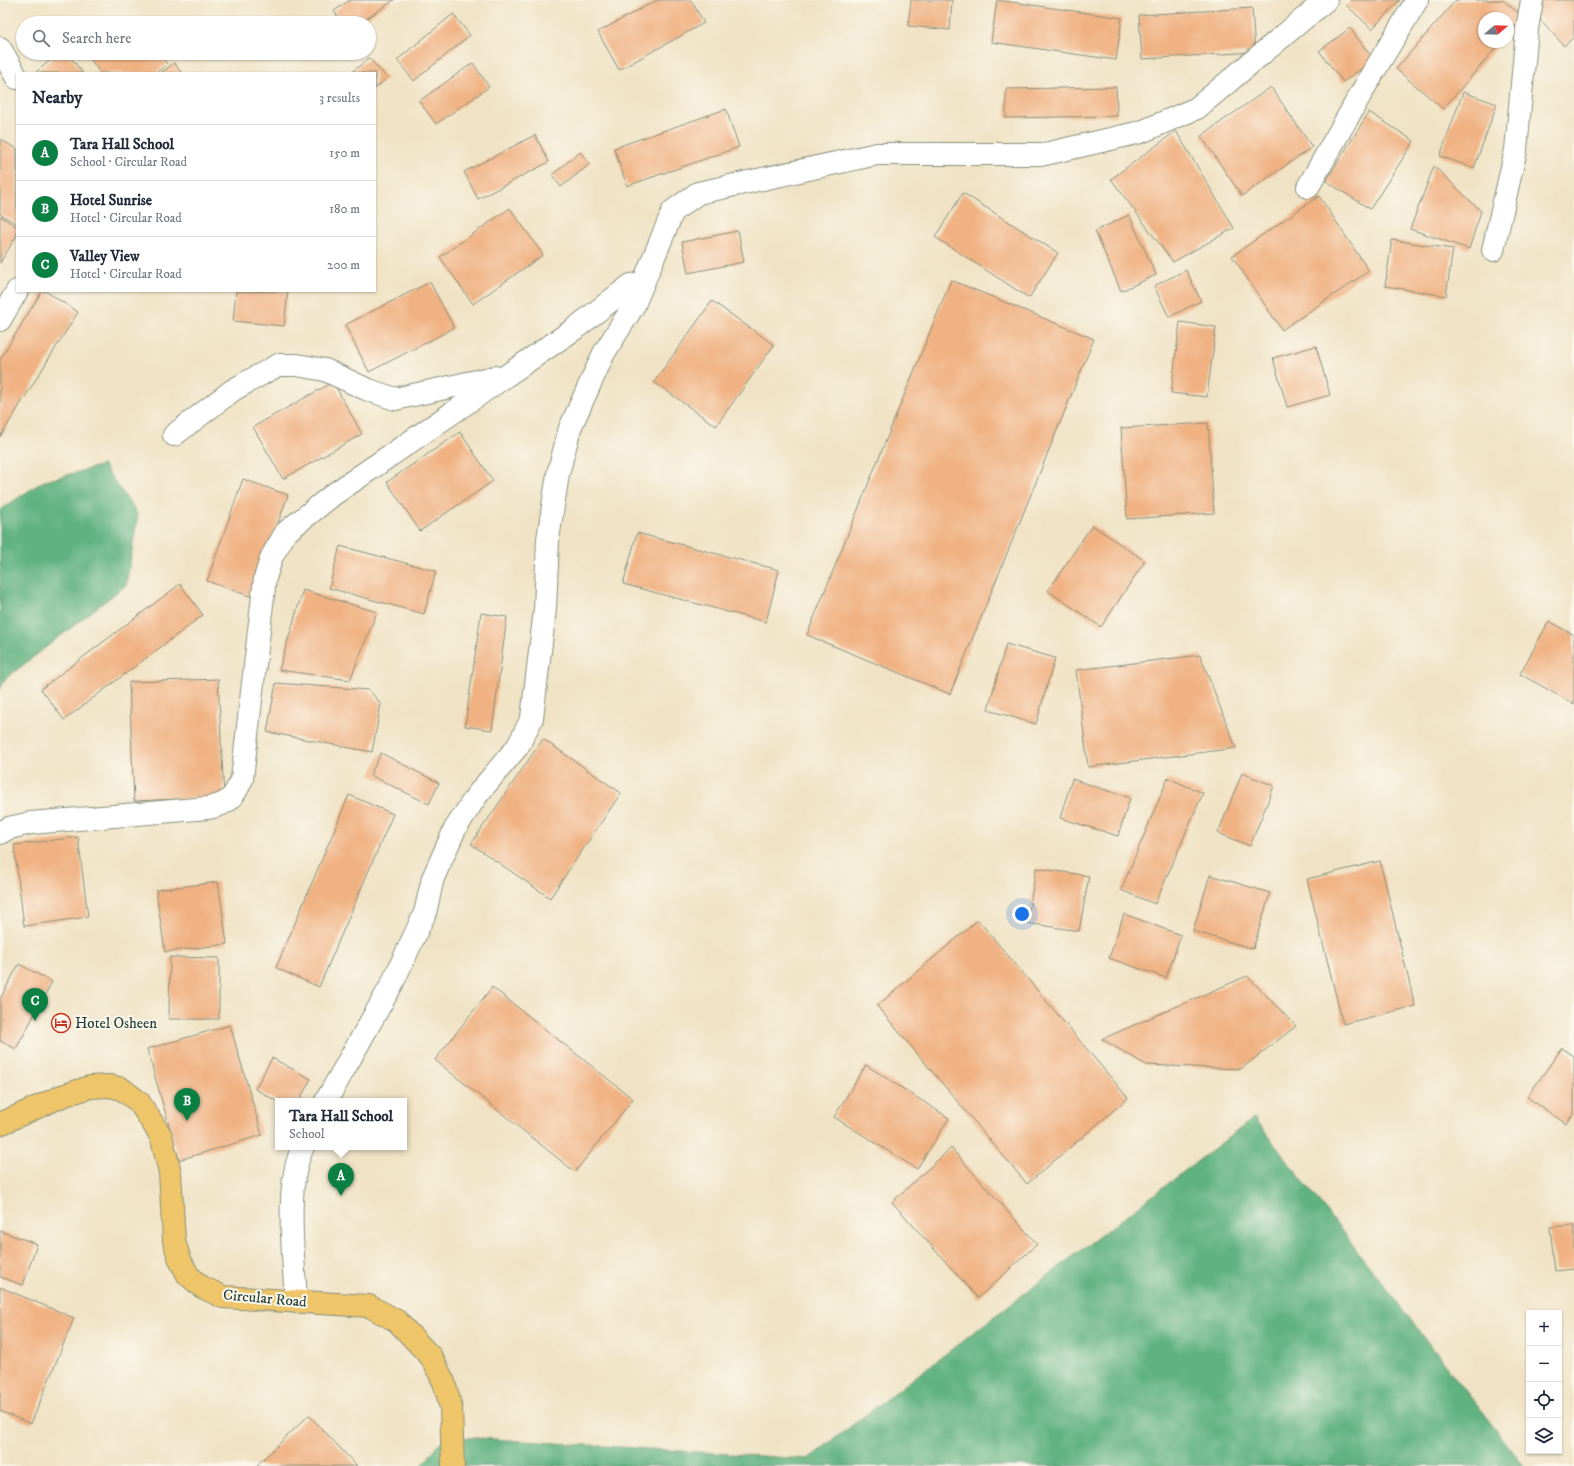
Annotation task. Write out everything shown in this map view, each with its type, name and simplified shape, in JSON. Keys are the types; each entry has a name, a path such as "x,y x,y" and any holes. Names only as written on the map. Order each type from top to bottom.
{"main road":[{"name":"Circular Road","path":"0,1124 62,1096 90,1087 110,1086 122,1089 139,1102 162,1136 170,1172 174,1241 188,1275 202,1287 223,1297 369,1306 397,1321 431,1357 444,1382 451,1408 453,1466"}],"street":[{"path":"328,1098 395,977 425,914 433,878 455,829 476,795 518,746 532,718 545,609 548,539 558,474 570,428 604,353 634,305 673,211 698,193 877,154 1045,154 1141,132 1197,108 1326,0"},
{"path":"1308,187 1371,76 1418,0"},
{"path":"1493,250 1516,150 1527,30 1532,0"},
{"path":"0,48 16,76"},
{"path":"0,833 9,828 31,823 208,808 224,805 235,796 242,779 265,578 272,556 286,532 334,494 573,330 631,285 642,284"},
{"path":"0,320 16,292"},
{"path":"174,435 233,390 278,365 297,365 325,370 366,389 395,399 508,374"},
{"path":"296,1302 291,1211 297,1158 301,1150"}],"green space":[{"path":"103,465 138,515 126,585 5,679 0,690 0,510 42,482"},
{"path":"1254,1118 1524,1466 422,1466 445,1436 808,1459"}],"building":[{"path":"350,0 394,0 370,16 337,16 334,11"},
{"path":"657,0 691,0 704,23 619,70 598,32"},
{"path":"911,0 952,0 950,30 908,26"},
{"path":"997,0 1122,18 1116,60 991,42"},
{"path":"1351,0 1400,0 1372,29 1346,5"},
{"path":"1456,0 1503,0 1523,17 1514,27 1514,12 1478,12 1478,48 1496,48 1443,109 1396,69"},
{"path":"1541,0 1574,0 1574,37 1564,46 1531,9"},
{"path":"1252,8 1255,52 1142,59 1139,15"},
{"path":"453,14 470,35 414,81 397,60"},
{"path":"1350,28 1374,60 1343,82 1319,51"},
{"path":"51,60 73,60 82,72 36,72"},
{"path":"91,60 164,60 167,64 157,72 99,72"},
{"path":"367,60 371,60 387,78 376,88 376,72 352,72"},
{"path":"174,63 181,72 162,72"},
{"path":"473,63 489,87 436,124 419,101"},
{"path":"1116,87 1117,116 1006,118 1006,89"},
{"path":"1271,87 1312,147 1242,196 1201,136"},
{"path":"1463,92 1497,104 1474,168 1440,156"},
{"path":"726,109 739,147 627,186 614,148"},
{"path":"1369,112 1414,141 1370,209 1326,181"},
{"path":"1176,131 1234,228 1173,262 1111,179"},
{"path":"535,135 549,162 478,199 464,172"},
{"path":"0,139 16,148 16,223 0,214"},
{"path":"580,152 590,164 561,187 552,175"},
{"path":"1434,166 1481,211 1469,249 1410,229"},
{"path":"963,193 1058,253 1029,298 935,237"},
{"path":"1319,196 1369,271 1282,330 1232,256"},
{"path":"510,208 543,255 473,304 440,257"},
{"path":"1129,215 1156,275 1121,291 1095,231"},
{"path":"0,216 16,226 16,237 0,263"},
{"path":"738,231 744,262 688,273 682,242"},
{"path":"1392,240 1453,249 1446,296 1385,286"},
{"path":"1186,270 1201,301 1169,317 1154,286"},
{"path":"951,280 1094,339 950,694 807,635"},
{"path":"430,282 454,328 369,372 345,325"},
{"path":"41,292 47,292 78,312 0,437 0,359"},
{"path":"236,292 288,292 284,326 233,321"},
{"path":"712,301 774,345 716,426 654,382"},
{"path":"1180,322 1216,327 1207,397 1171,393"},
{"path":"1316,346 1330,395 1287,407 1273,358"},
{"path":"333,382 362,434 283,479 253,427"},
{"path":"1208,423 1214,513 1127,519 1121,428"},
{"path":"460,432 493,481 420,531 387,482"},
{"path":"243,479 288,495 252,597 207,581"},
{"path":"1092,525 1145,561 1101,627 1048,591"},
{"path":"637,533 779,570 766,622 623,584"},
{"path":"340,546 436,571 424,614 329,588"},
{"path":"180,584 203,615 64,720 41,689"},
{"path":"303,590 377,612 350,680 279,670"},
{"path":"481,613 507,617 492,730 465,726"},
{"path":"1549,621 1574,635 1574,704 1520,674"},
{"path":"1006,644 1055,658 1036,724 988,710"},
{"path":"1200,655 1236,748 1088,767 1076,670"},
{"path":"218,679 224,797 134,801 129,682"},
{"path":"276,683 369,690 381,704 372,752 267,732"},
{"path":"543,739 621,793 550,898 471,844"},
{"path":"381,753 439,783 429,804 370,775"},
{"path":"1242,773 1274,786 1250,846 1218,833"},
{"path":"1168,778 1203,793 1155,904 1121,890"},
{"path":"1072,779 1130,798 1118,836 1060,818"},
{"path":"349,795 393,814 319,987 276,968"},
{"path":"78,837 88,917 24,926 14,845"},
{"path":"1380,861 1415,1006 1343,1024 1307,879"},
{"path":"1036,868 1089,876 1079,931 1027,923"},
{"path":"1210,875 1270,893 1253,949 1193,931"},
{"path":"218,882 227,944 165,952 156,890"},
{"path":"1124,914 1181,935 1166,978 1109,958"},
{"path":"978,920 1128,1098 1027,1184 877,1006"},
{"path":"170,957 219,958 219,1019 169,1019"},
{"path":"19,964 52,982 16,1049 0,1041 0,999"},
{"path":"1247,976 1296,1026 1241,1069 1146,1065 1102,1039"},
{"path":"492,987 633,1099 575,1172 435,1060"},
{"path":"230,1025 262,1135 179,1160 147,1049"},
{"path":"1562,1048 1574,1056 1574,1113 1566,1124 1527,1097"},
{"path":"272,1058 311,1079 301,1098 275,1098 275,1100 255,1089"},
{"path":"866,1065 949,1118 917,1169 834,1117"},
{"path":"951,1148 1037,1244 978,1298 892,1202"},
{"path":"1574,1225 1574,1269 1555,1271 1550,1227"},
{"path":"0,1231 37,1244 23,1285 0,1277"},
{"path":"0,1287 74,1318 31,1424 0,1411"},
{"path":"309,1415 357,1466 256,1466"}],"place":[{"name":"Valley View","path":"35,1021"},
{"name":"Hotel Osheen","path":"61,1023"},
{"name":"Hotel Sunrise","path":"187,1121"},
{"name":"Tara Hall School","path":"341,1196"}]}
